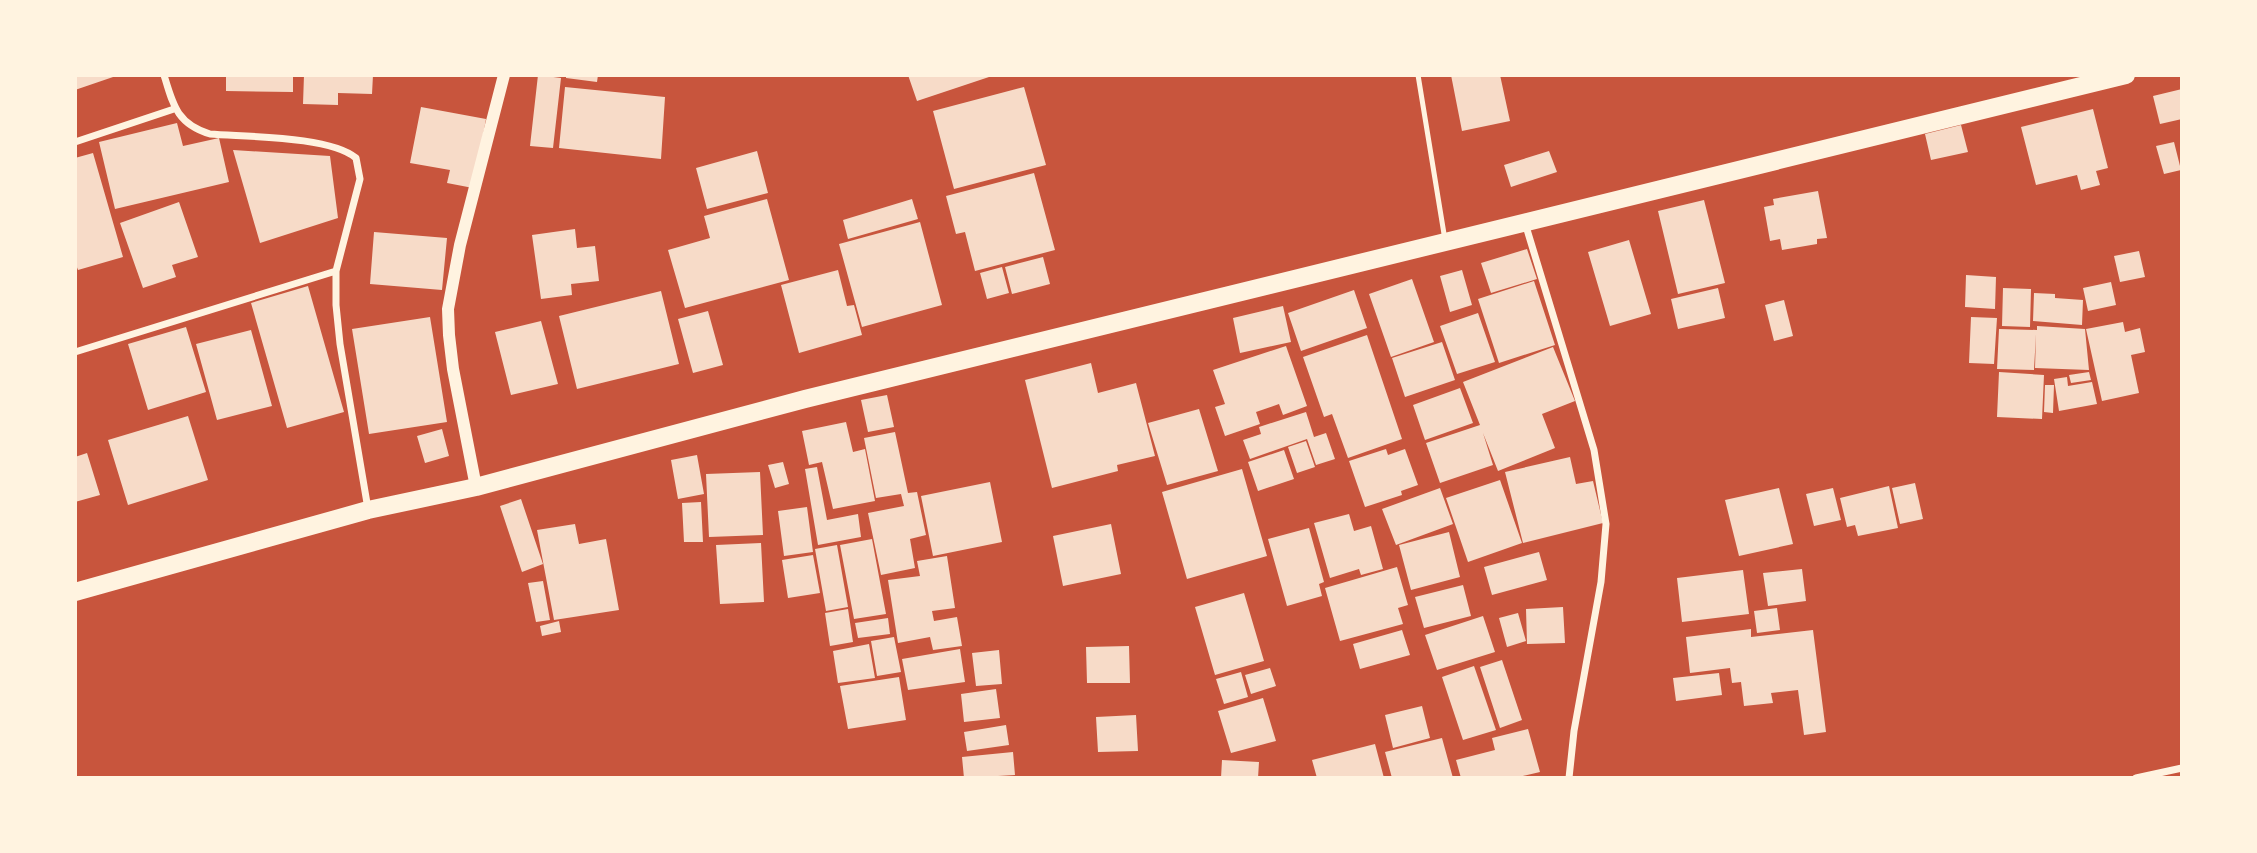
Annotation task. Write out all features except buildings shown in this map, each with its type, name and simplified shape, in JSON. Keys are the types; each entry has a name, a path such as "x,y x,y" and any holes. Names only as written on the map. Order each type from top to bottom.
{"main road":[{"path":"75,592 368,510 476,486 805,399 2126,75"}],"street":[{"path":"164,75 174,109 193,128 210,134 328,144 348,151 356,158 360,179 336,271 336,305 368,510"},
{"path":"476,486 453,369 448,309 460,245 504,75"},
{"path":"75,142 174,109"},
{"path":"1525,223 1594,450 1606,524 1601,582 1574,731 1569,778"},
{"path":"75,352 336,271"},
{"path":"2136,778 2182,768"}],"lane":[{"path":"1418,75 1446,243"}]}
